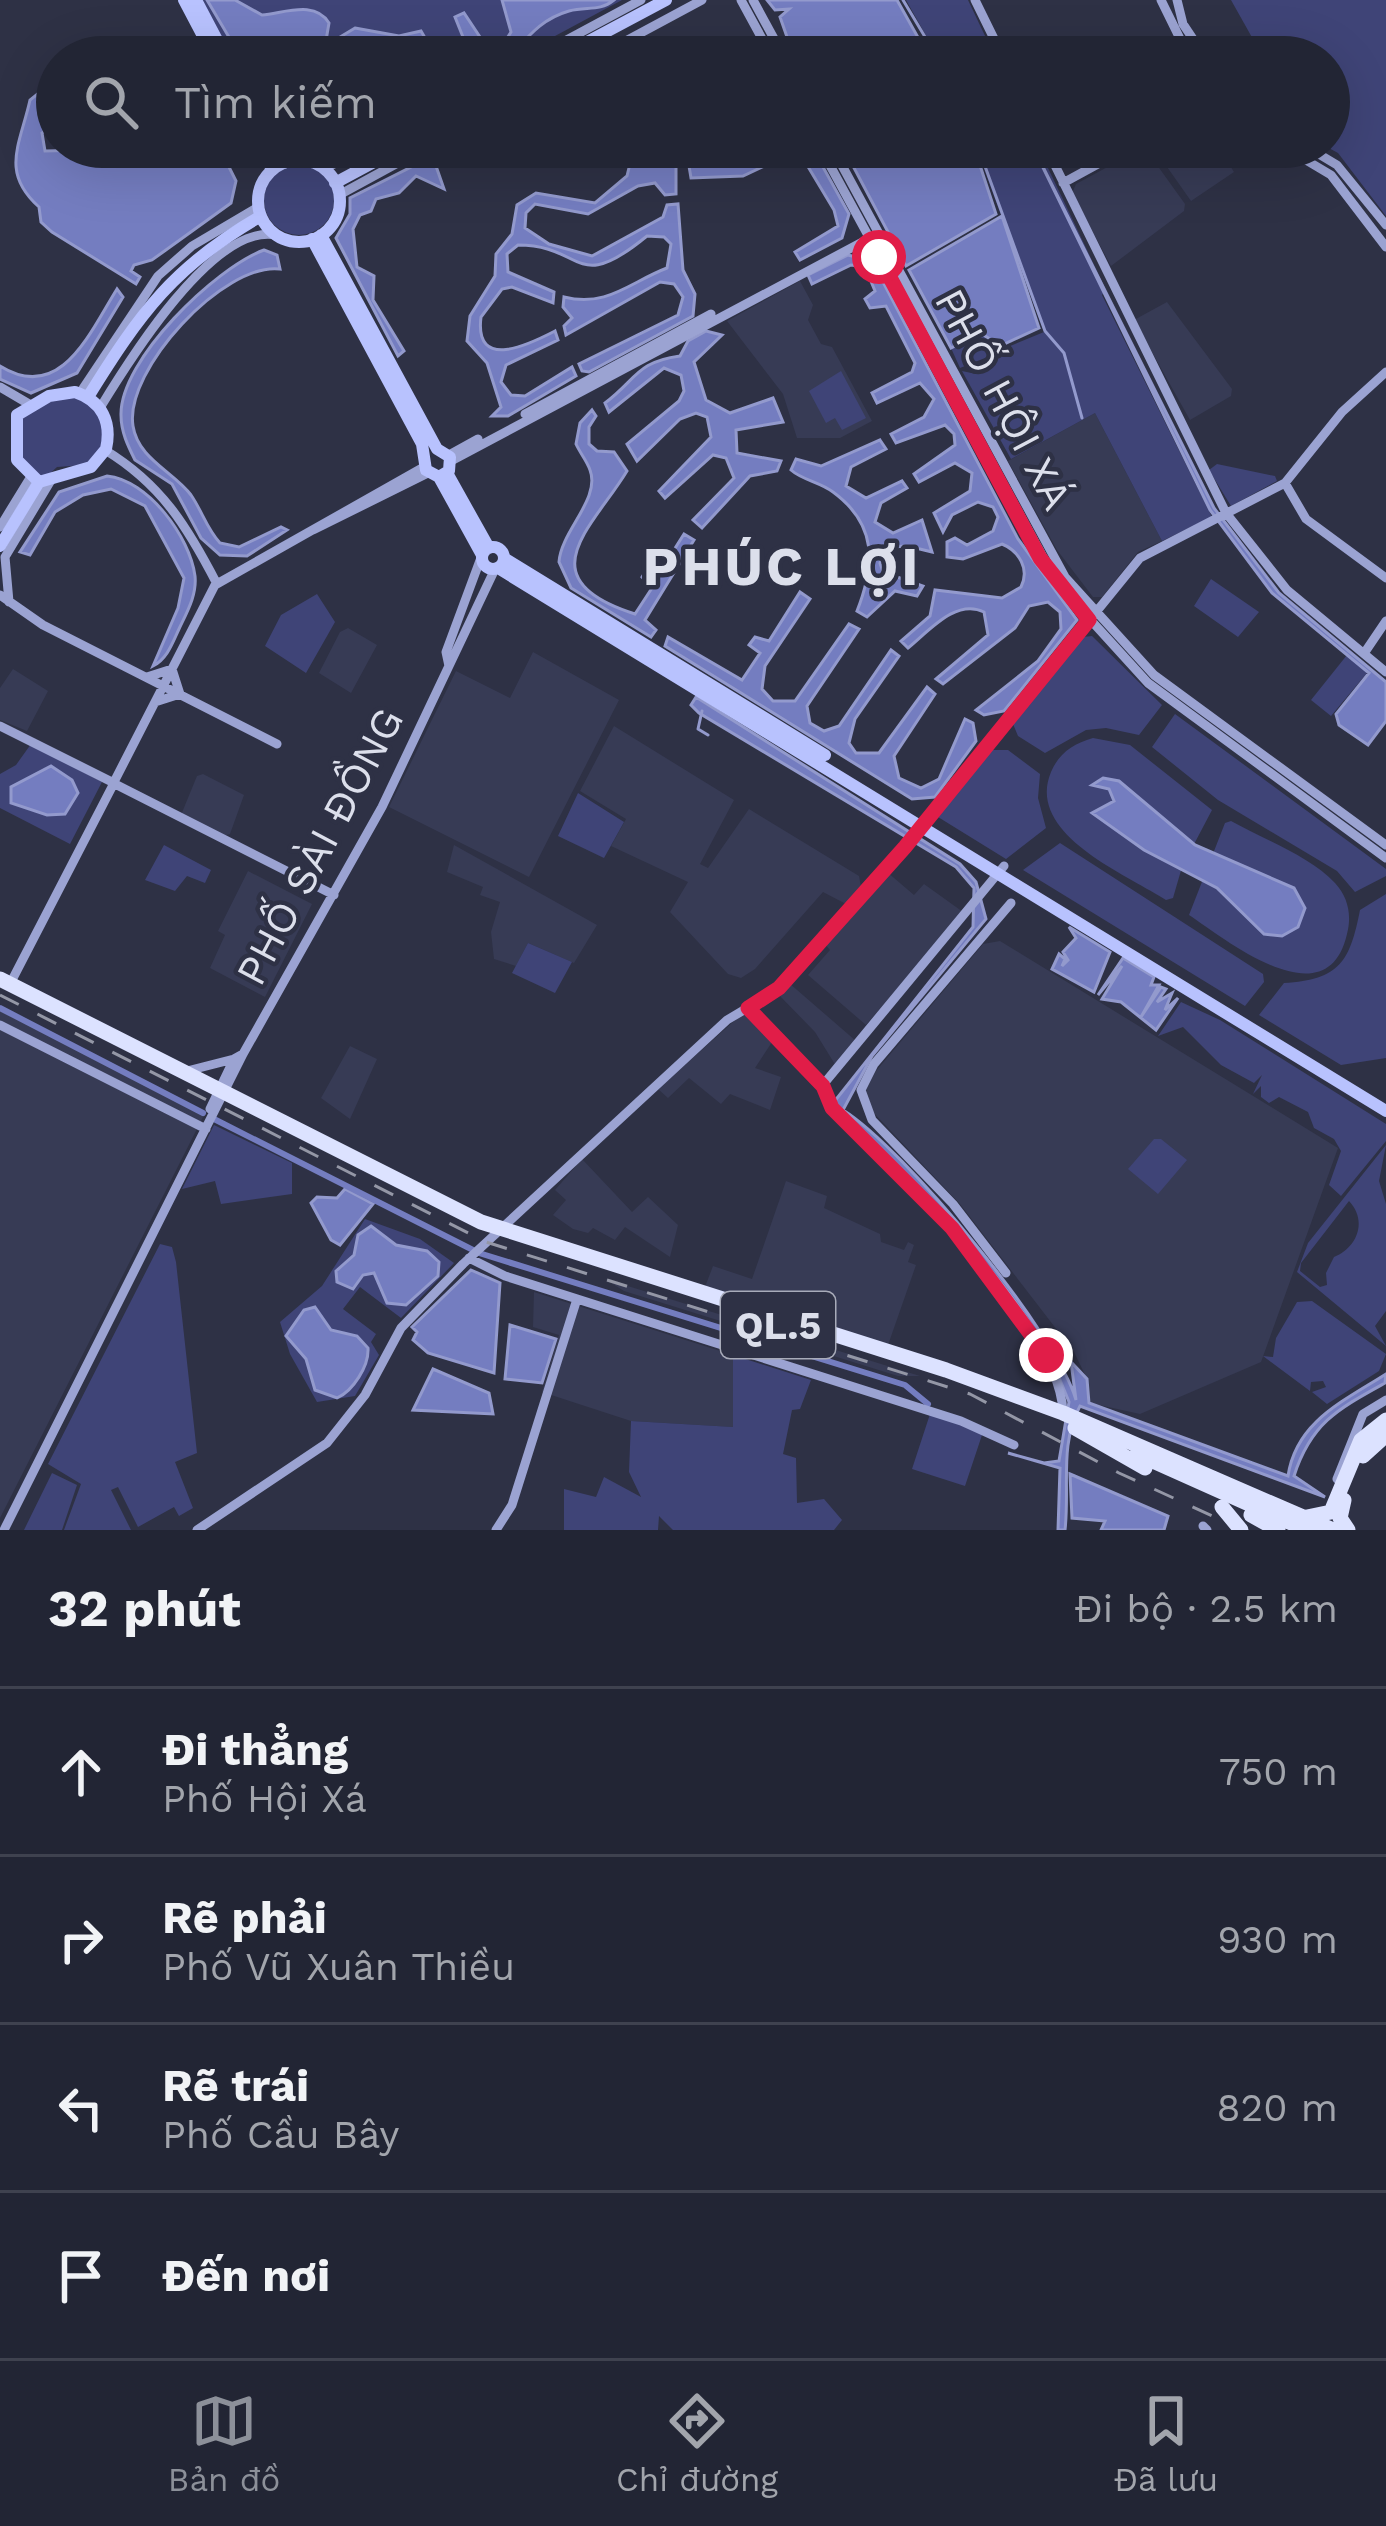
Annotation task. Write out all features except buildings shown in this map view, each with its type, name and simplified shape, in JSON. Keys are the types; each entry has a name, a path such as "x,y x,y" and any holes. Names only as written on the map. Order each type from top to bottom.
{"highway":[{"name":"QL.5","path":"3,984 497,1234 841,1341 1068,1419 1301,1519"},
{"name":"QL.5","path":"155,1064 181,1072 219,1097"},
{"name":"QL.5","path":"1068,1419 1176,1472 1333,1530"},
{"path":"1068,1419 1222,1507 1240,1530"},
{"path":"1301,1519 1328,1515 1361,1440 1386,1420"},
{"path":"1348,1530 1340,1518 1342,1504 1364,1454 1386,1435"},
{"path":"1176,1472 1278,1530"}],"main road":[{"path":"184,0 203,36"},
{"path":"196,0 215,36"},
{"path":"598,36 666,0"},
{"path":"611,36 677,0"},
{"path":"276,168 260,187 261,215 276,235 295,242 316,237 334,221 333,181"},
{"path":"315,168 333,181"},
{"path":"333,181 355,168"},
{"path":"333,181 371,168"},
{"path":"90,400 163,286 208,247 261,215"},
{"path":"316,237 485,551 499,549 499,565 922,826 1006,870 1371,1097 1386,1111"},
{"path":"58,393 90,400 109,430 104,453 85,470 34,480 16,457 16,421 26,406 58,393"},
{"path":"0,546 34,480"},
{"path":"1371,1097 1386,1101"}],"street":[{"path":"574,36 641,0"},
{"path":"635,36 702,0"},
{"path":"742,0 761,36"},
{"path":"753,0 773,36"},
{"path":"975,0 993,36"},
{"path":"1161,0 1179,36"},
{"path":"1174,0 1191,36"},
{"path":"333,181 346,168"},
{"name":"PHỐ HỘI XÁ","path":"833,168 872,233"},
{"name":"PHỐ HỘI XÁ","path":"842,168 1040,558 1092,616"},
{"path":"1056,168 1221,516 1287,590 1386,672"},
{"path":"1064,183 1091,168"},
{"path":"1319,168 1331,175 1386,247"},
{"path":"1336,168 1386,225"},
{"path":"90,400 184,287 243,244 265,233 276,235"},
{"path":"3,984 215,586 872,233"},
{"path":"197,1530 327,1443 365,1396 401,1328 470,1258 727,1020 779,988 909,842 1140,558 1285,483 1342,412 1386,372"},
{"path":"0,390 26,406"},
{"path":"104,453 145,481 168,504 215,586"},
{"path":"54,476 5,557 5,598 43,625 277,744"},
{"path":"0,527 34,480"},
{"path":"1285,483 1306,519 1386,578"},
{"name":"PHỐ SÀI ĐỒNG","path":"449,666 446,652 485,551"},
{"name":"PHỐ SÀI ĐỒNG","path":"2,1529 239,1056 334,895 499,565"},
{"path":"1092,616 1154,675 1386,845"},
{"path":"1092,616 1148,683 1386,858"},
{"path":"1366,652 1386,621"},
{"path":"147,677 172,669"},
{"path":"172,669 180,694"},
{"path":"147,677 155,702"},
{"path":"155,702 180,694"},
{"path":"0,725 334,895"},
{"path":"823,1086 1006,870"},
{"path":"316,886 326,910"},
{"path":"1006,1273 953,1204 877,1127 861,1090 874,1064 1011,903"},
{"path":"748,1008 823,1086 832,1108 952,1228 1036,1340 1057,1377 1068,1419"},
{"path":"0,1025 204,1128"},
{"path":"181,1072 239,1056"},
{"path":"470,1258 505,1276 961,1420 1014,1445"},
{"path":"496,1530 512,1505 577,1299"},
{"path":"1336,1493 1363,1414 1386,1400"}],"shaded area":[{"path":"201,0 622,0 555,36 220,36"},
{"path":"207,0 235,0 262,15 316,12 329,23 327,36 228,36"},
{"path":"502,0 614,0 550,19 530,36 508,36"},
{"path":"767,0 897,0 917,36 787,36 780,17 789,9 775,10"},
{"path":"906,0 968,0 985,36 926,36"},
{"path":"1231,0 1386,0 1386,216 1349,168 1350,36 1251,36"},
{"path":"464,13 479,36 463,36 455,17"},
{"path":"355,28 399,36 342,36"},
{"path":"36,95 36,168 230,168 236,181 231,203 152,260 134,265 131,271 140,277 136,284 41,222 39,207 16,170 30,100"},
{"path":"284,168 314,168 332,187 332,213 312,233 286,233 266,213 266,187"},
{"path":"409,168 437,168 444,189 416,176 399,193 376,199 353,229 357,267 374,276 373,300 404,351 398,356 336,238 350,214 350,198"},
{"path":"629,168 676,168 676,194 665,195 655,183 638,186 588,214 535,204 526,213 525,228 549,244 592,256 663,217 667,205 678,204 683,270 695,294 693,316 589,372 582,371 579,364 678,315 683,297 674,284 660,282 566,335 564,326 572,318 563,307 564,297 606,296 667,268 671,244 664,237 647,236 623,254 592,265 540,247 518,245 507,254 508,272 554,292 553,303 512,287 502,289 481,317 481,334 486,344 506,350 555,331 558,340 506,365 501,382 511,395 525,396 572,367 576,376 508,416 492,416 501,407 487,363 467,341 470,316 495,276 496,254 512,234 517,205 536,193 595,203 627,176"},
{"path":"689,168 760,168 743,176 691,178"},
{"path":"809,168 824,168 849,214 842,238 800,260 795,252 838,226 834,210"},
{"path":"854,168 981,168 996,214 906,266"},
{"path":"984,168 1048,168 1106,290 1102,295 1212,517 1162,541 1095,413 1011,459 962,371 976,374 976,366 990,356 960,368 951,348 981,333 1000,346 991,354 1044,332"},
{"path":"1043,168 1214,508 1279,593 1386,682 1386,721 1368,745 1339,725 1336,714 1369,673 1272,593 1210,510"},
{"path":"1106,168 1159,168 1185,204 1184,211 1111,266 1072,193 1076,184"},
{"path":"1168,168 1232,168 1234,172 1191,201"},
{"path":"1002,216 1039,328 1000,346 984,344 988,338 981,333 951,348 909,270"},
{"path":"264,250 277,255 280,269 257,271 207,301 161,350 134,403 133,426 142,447 191,495 220,543 239,547 281,527 287,530 247,556 220,555 201,538 172,484 135,460 121,415 125,393 153,343 197,296"},
{"path":"848,255 872,261 1018,539 1077,620 1004,711 984,715 976,710 1038,661 1061,629 1060,612 1048,602 1029,606 1015,628 943,684 936,679 988,635 984,612 963,609 934,625 908,648 901,641 930,616 935,590 1002,598 1021,587 1023,567 1018,556 1002,544 963,559 947,557 947,542 955,538 967,545 993,531 998,517 993,507 978,502 952,515 943,532 934,513 970,491 972,473 955,463 919,482 914,474 955,445 954,434 945,425 896,443 891,434 924,417 934,399 920,383 877,403 872,393 912,372 915,363 886,306 870,308 865,299 875,291 865,267 851,265 812,284 808,275"},
{"path":"800,281 813,305 808,320 821,344 832,347 872,421 840,438 797,438 783,394 727,321"},
{"path":"117,289 123,297 77,373 31,393 0,379 0,366 21,375 40,376 57,370 84,342"},
{"path":"1167,302 1232,389 1231,396 1190,420 1134,320"},
{"path":"706,331 722,335 694,362 706,400 730,413 773,398 783,422 736,430 737,453 781,461 777,471 750,476 702,528 693,520 734,478 726,458 713,455 665,498 659,491 711,437 707,417 696,413 680,419 637,461 627,444 679,401 684,391 681,375 664,368 609,412 605,403 645,367 680,356 688,341"},
{"path":"841,371 866,418 842,430 835,418 826,423 809,391"},
{"path":"63,396 82,399 102,417 102,447 85,465 57,467 44,479 18,458 20,414"},
{"path":"592,410 596,416 589,427 589,444 597,451 614,452 627,471 577,550 575,568 582,585 601,600 635,614 652,588 642,577 647,569 660,572 684,534 694,540 645,620 656,630 651,637 571,588 559,562 590,492 590,470 576,444 580,423"},
{"path":"1095,413 1162,541 1138,552 1102,597 1093,597 1057,550 1008,461"},
{"path":"880,440 886,449 851,467 846,486 866,498 902,481 907,488 881,503 875,522 893,533 922,520 932,552 902,546 884,555 883,572 923,586 917,596 895,591 867,617 857,611 869,562 869,547 858,518 833,492 791,470 796,459 821,466"},
{"path":"1217,464 1275,476 1277,481 1231,506 1209,470"},
{"path":"107,476 152,499 185,544 195,576 191,603 169,650 153,666 178,608 184,578 145,506 111,489 83,495 55,512 30,555 20,552 59,492"},
{"path":"1211,579 1259,612 1238,637 1194,606"},
{"path":"800,592 810,599 765,666 762,689 773,701 795,701 849,624 859,629 807,706 810,723 824,731 839,726 891,650 899,656 855,719 849,743 856,753 879,753 927,687 935,694 894,756 899,778 921,788 939,779 965,719 973,723 976,741 935,797 912,799 665,646 668,637 742,680 760,653 749,645 755,637 769,641"},
{"path":"317,594 335,622 306,673 265,646 281,615"},
{"path":"348,628 377,645 351,693 319,673 340,632"},
{"path":"1092,636 1162,705 1139,735 1106,728 1086,730 1045,753 1018,736 1013,724 1083,637"},
{"path":"533,652 619,700 529,877 389,807 456,671 510,698"},
{"path":"1347,655 1367,673 1331,716 1311,700"},
{"path":"13,669 48,691 27,731 0,720 0,688"},
{"path":"696,697 960,864 976,882 986,919 872,1056 843,1110 902,1162 975,1244 1040,1332 1076,1400 1071,1362 1087,1379 1089,1403 1288,1476 1300,1441 1311,1427 1386,1374 1385,1383 1328,1419 1301,1458 1294,1476 1325,1497 1080,1406 1067,1451 1065,1530 1058,1530 1060,1468 1008,1453 1044,1463 1059,1461 1069,1402 1049,1353 950,1221 834,1102 973,927 974,888 956,867 699,713 691,705"},
{"path":"1175,714 1386,869 1386,876 1355,892 1337,871 1218,800 1152,747"},
{"path":"614,726 734,800 700,864 708,868 749,809 859,876 861,887 846,904 823,892 755,969 741,978 728,974 670,912 688,882 611,846 626,819 580,791"},
{"path":"1093,738 1130,745 1212,810 1182,867 1173,898 1166,900 1084,850 1052,814 1047,794 1054,765 1068,750"},
{"path":"31,744 102,782 70,844 0,808 0,774 16,765"},
{"path":"992,750 1008,750 1040,774 1038,798 1046,828 1006,859 938,817"},
{"path":"51,766 72,780 78,793 65,814 47,815 11,803 11,787"},
{"path":"203,774 244,795 230,834 223,836 181,815 197,776"},
{"path":"1103,778 1119,781 1195,845 1294,888 1305,908 1298,927 1282,936 1264,934 1217,888 1144,850 1092,813 1114,801 1109,789 1092,785"},
{"path":"578,793 624,822 604,858 558,836"},
{"path":"1231,821 1313,864 1343,894 1349,913 1347,934 1336,959 1319,972 1298,973 1274,966 1189,915 1225,823"},
{"path":"1060,843 1263,974 1264,982 1245,1006 1023,870"},
{"path":"164,845 211,870 205,883 187,876 175,891 145,880"},
{"path":"454,845 597,925 574,963 528,943 516,966 494,959 491,932 500,902 480,895 483,887 447,872"},
{"path":"248,871 312,904 265,997 210,968 225,935 218,931"},
{"path":"887,872 914,895 924,884 963,912 866,1025 808,975 830,950 824,943"},
{"path":"1386,894 1386,1058 1341,1065 1259,1015 1284,983 1318,978 1339,965 1352,942 1360,910"},
{"path":"1069,927 1110,952 1094,992 1052,969 1059,954 1065,959 1062,966 1068,960 1063,952 1076,938"},
{"path":"1000,941 1338,1148 1261,1362 1140,1414 1090,1403 1089,1383 1074,1352 960,1204 872,1111 866,1090 876,1071 983,944"},
{"path":"528,943 572,962 555,993 512,973"},
{"path":"1123,958 1154,977 1151,985 1159,985 1141,1017 1161,987 1166,989 1157,1002 1172,993 1165,1010 1178,998 1156,1030 1121,1002 1102,999 1122,966 1098,995"},
{"path":"789,983 856,1041 836,1066 815,1032 779,995"},
{"path":"1181,1002 1220,1020 1386,1124 1386,1141 1341,1196 1329,1185 1341,1151 1334,1139 1314,1128 1308,1112 1279,1097 1269,1103 1261,1097 1261,1086 1253,1094 1262,1075 1254,1083 1221,1065 1183,1027 1158,1036"},
{"path":"0,1011 204,1115 0,1518"},
{"path":"743,1013 772,1042 755,1068 781,1077 770,1110 730,1094 721,1104 689,1078 668,1098 658,1089"},
{"path":"350,1046 377,1059 350,1119 321,1098"},
{"path":"214,1125 292,1163 292,1194 221,1204 215,1181 182,1189"},
{"path":"1154,1139 1161,1139 1187,1160 1158,1194 1128,1169"},
{"path":"1386,1145 1379,1181 1386,1204 1386,1311 1375,1326 1386,1346 1297,1272 1308,1243","holes":["1349,1201 1359,1225 1354,1241 1334,1257 1326,1273 1327,1285 1320,1287 1300,1271 1301,1263"]},
{"path":"582,1159 632,1212 648,1197 678,1225 670,1257 625,1227 615,1240 593,1228 588,1233 573,1229 553,1215 566,1200 555,1190"},
{"path":"786,1181 827,1196 824,1208 880,1234 881,1242 904,1250 908,1242 914,1245 908,1262 916,1265 888,1345 705,1287 713,1266 752,1279"},
{"path":"345,1189 373,1204 340,1245 331,1240 311,1203 317,1197 337,1198"},
{"path":"365,1219 420,1239 454,1263 401,1318 360,1287 343,1309 376,1334 371,1342 379,1355 355,1396 317,1402 290,1354 280,1322 322,1286"},
{"path":"371,1226 396,1245 427,1251 439,1262 438,1276 406,1305 387,1303 374,1273 363,1275 353,1289 337,1282 336,1271 354,1255 358,1235"},
{"path":"160,1244 172,1247 176,1262 197,1453 175,1462 193,1508 179,1516 174,1507 138,1527 118,1487 111,1490 131,1530 64,1530 81,1484 48,1464"},
{"path":"471,1270 500,1283 494,1373 428,1353 413,1340 417,1332 412,1327"},
{"path":"605,1279 920,1376 898,1376 624,1291"},
{"path":"534,1292 733,1355 733,1427 631,1421 542,1392 559,1335 533,1327"},
{"path":"1312,1301 1386,1354 1379,1371 1327,1404 1312,1392 1326,1387 1323,1381 1311,1382 1310,1391 1263,1356 1273,1357 1276,1338 1297,1302"},
{"path":"315,1307 331,1330 357,1336 368,1348 359,1377 337,1398 315,1390 306,1359 286,1336 304,1310"},
{"path":"510,1325 556,1339 542,1383 505,1379"},
{"path":"733,1355 811,1380 800,1409 792,1410 783,1454 796,1458 797,1503 824,1499 842,1520 834,1530 673,1530 659,1516 658,1530 564,1530 564,1489 596,1497 604,1477 641,1497 629,1472 631,1421 733,1427"},
{"path":"433,1369 489,1393 493,1414 413,1410"},
{"path":"931,1411 984,1429 965,1486 912,1469"},
{"path":"52,1473 77,1485 62,1530 24,1530"},
{"path":"1070,1474 1168,1516 1164,1530 1101,1530 1105,1521 1072,1518"}],"waterway":[{"path":"903,0 924,36"},
{"path":"986,168 1045,331 1064,353 1082,418"},
{"path":"702,711 698,729 708,735"},
{"path":"0,1008 203,1113"},
{"path":"214,1119 473,1250"},
{"path":"479,1253 905,1385 928,1404"}],"railway":[{"path":"0,995 486,1242 970,1394 1119,1473 1243,1530"}],"district":[{"name":"PHÚC LỢI","path":"782,566"}],"route":[{"path":"879,257 1040,558 1089,620 905,847 779,988 748,1008 823,1086 832,1108 952,1228 1046,1355"}]}
